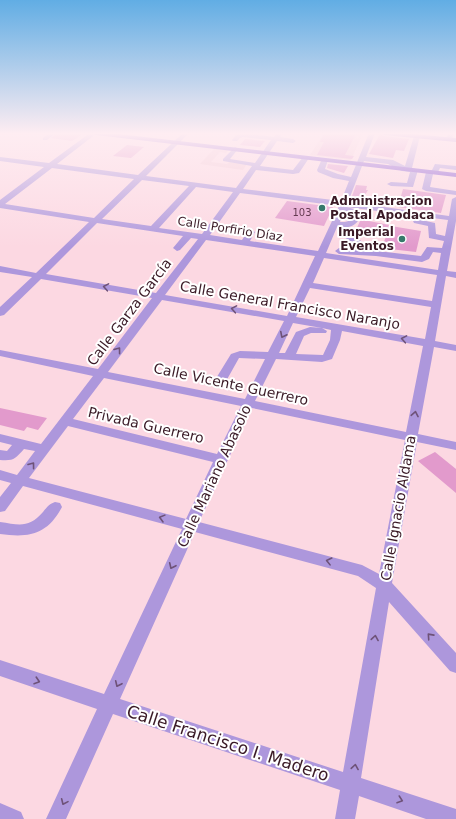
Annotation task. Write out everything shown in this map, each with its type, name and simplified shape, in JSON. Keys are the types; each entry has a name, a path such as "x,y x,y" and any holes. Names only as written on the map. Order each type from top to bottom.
{"main road":[{"path":"423,171 456,175"}],"street":[{"path":"0,205 43,171"},
{"path":"89,171 342,207 391,211 454,219"},
{"path":"0,313 147,171"},
{"name":"Calle Garza García","path":"0,507 204,236 249,171"},
{"path":"325,171 336,176 352,179"},
{"name":"Calle Mariano Abasolo","path":"56,819 221,459 307,285 324,255 334,224 355,171"},
{"path":"391,184 410,185 409,171"},
{"path":"432,172 426,189 456,194"},
{"path":"153,229 193,186"},
{"name":"Calle Ignacio Aldama","path":"346,819 384,585 441,273 450,245 456,199"},
{"name":"Calle Porfirio Díaz","path":"0,205 96,221 456,275"},
{"path":"342,207 364,216 388,217 391,211"},
{"path":"334,224 352,224 364,216"},
{"path":"400,219 430,224 432,226 432,236 450,245"},
{"path":"222,228 251,232 244,243"},
{"path":"338,250 348,233 375,253"},
{"path":"177,248 190,234"},
{"path":"324,255 338,250 422,259 426,258 430,249 450,245"},
{"name":"Calle General Francisco Naranjo","path":"0,269 291,319 337,330 456,348"},
{"path":"307,285 436,306"},
{"path":"221,380 235,356 240,354 322,360 328,357 337,330 305,331 300,334 288,357"},
{"name":"Calle Vicente Guerrero","path":"0,353 456,446"},
{"name":"Privada Guerrero","path":"64,421 221,459"},
{"path":"0,438 43,449"},
{"path":"0,455 10,456 21,444"},
{"path":"0,475 362,571 384,585 456,665"},
{"path":"0,528 23,532 33,530 41,524 55,507"},
{"name":"Calle Francisco I. Madero","path":"0,668 456,819"},
{"path":"0,813 14,819"}],"building":[{"path":"356,185 367,186 366,190 368,190 362,200 351,199"},
{"path":"403,189 446,195 441,213 398,207"},
{"path":"287,201 333,207 324,226 275,218"},
{"path":"364,220 389,225 387,234 356,230 360,221"},
{"name":"Imperial Eventos","path":"391,226 421,231 416,252 381,248"},
{"path":"0,408 47,418 38,430 27,427 24,431 0,425"},
{"path":"435,452 456,469 456,493 418,461"}],"place":[{"name":"Administracion Postal Apodaca","path":"322,208"},
{"name":"Imperial Eventos","path":"402,239"}]}
